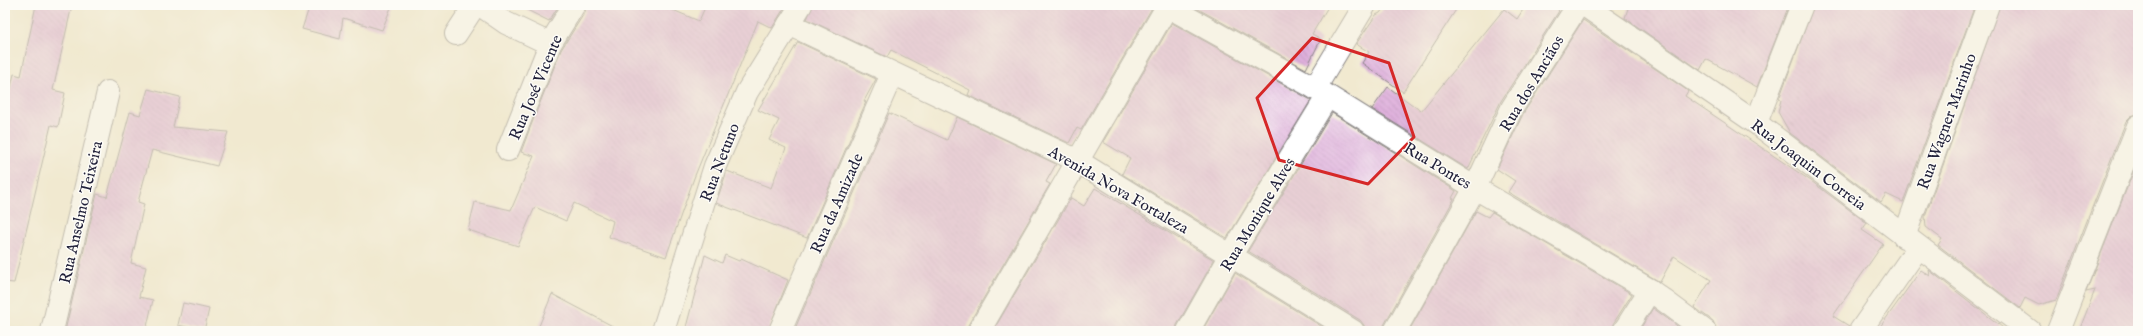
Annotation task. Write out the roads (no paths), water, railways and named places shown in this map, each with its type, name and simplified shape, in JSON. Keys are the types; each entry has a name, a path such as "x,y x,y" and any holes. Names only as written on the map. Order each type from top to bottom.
{"street":[{"path":"456,34 475,5"},
{"path":"480,5 506,23 550,44"},
{"name":"Rua José Vicente","path":"508,150 550,44 574,5"},
{"name":"Rua Netuno","path":"663,331 715,166 747,92 801,5"},
{"path":"979,331 1076,160 1167,5"},
{"name":"Rua Pontes","path":"1167,5 1321,92 1476,188 1650,290 1706,331"},
{"name":"Rua Monique Alves","path":"1188,331 1321,92 1365,5"},
{"name":"Rua dos Anciãos","path":"1395,331 1476,188 1512,108 1578,5"},
{"name":"Rua Joaquim Correia","path":"1584,5 1756,123 2030,331"},
{"path":"1756,123 1802,5"},
{"name":"Rua Wagner Marinho","path":"1860,331 1911,242 1988,5"},
{"name":"Avenida Nova Fortaleza","path":"789,24 1076,160 1353,331"},
{"name":"Rua da Amizade","path":"780,331 892,74"},
{"name":"Rua Anselmo Teixeira","path":"52,331 108,92"},
{"path":"2058,331 2138,126"},
{"path":"1624,331 1650,290"}]}
